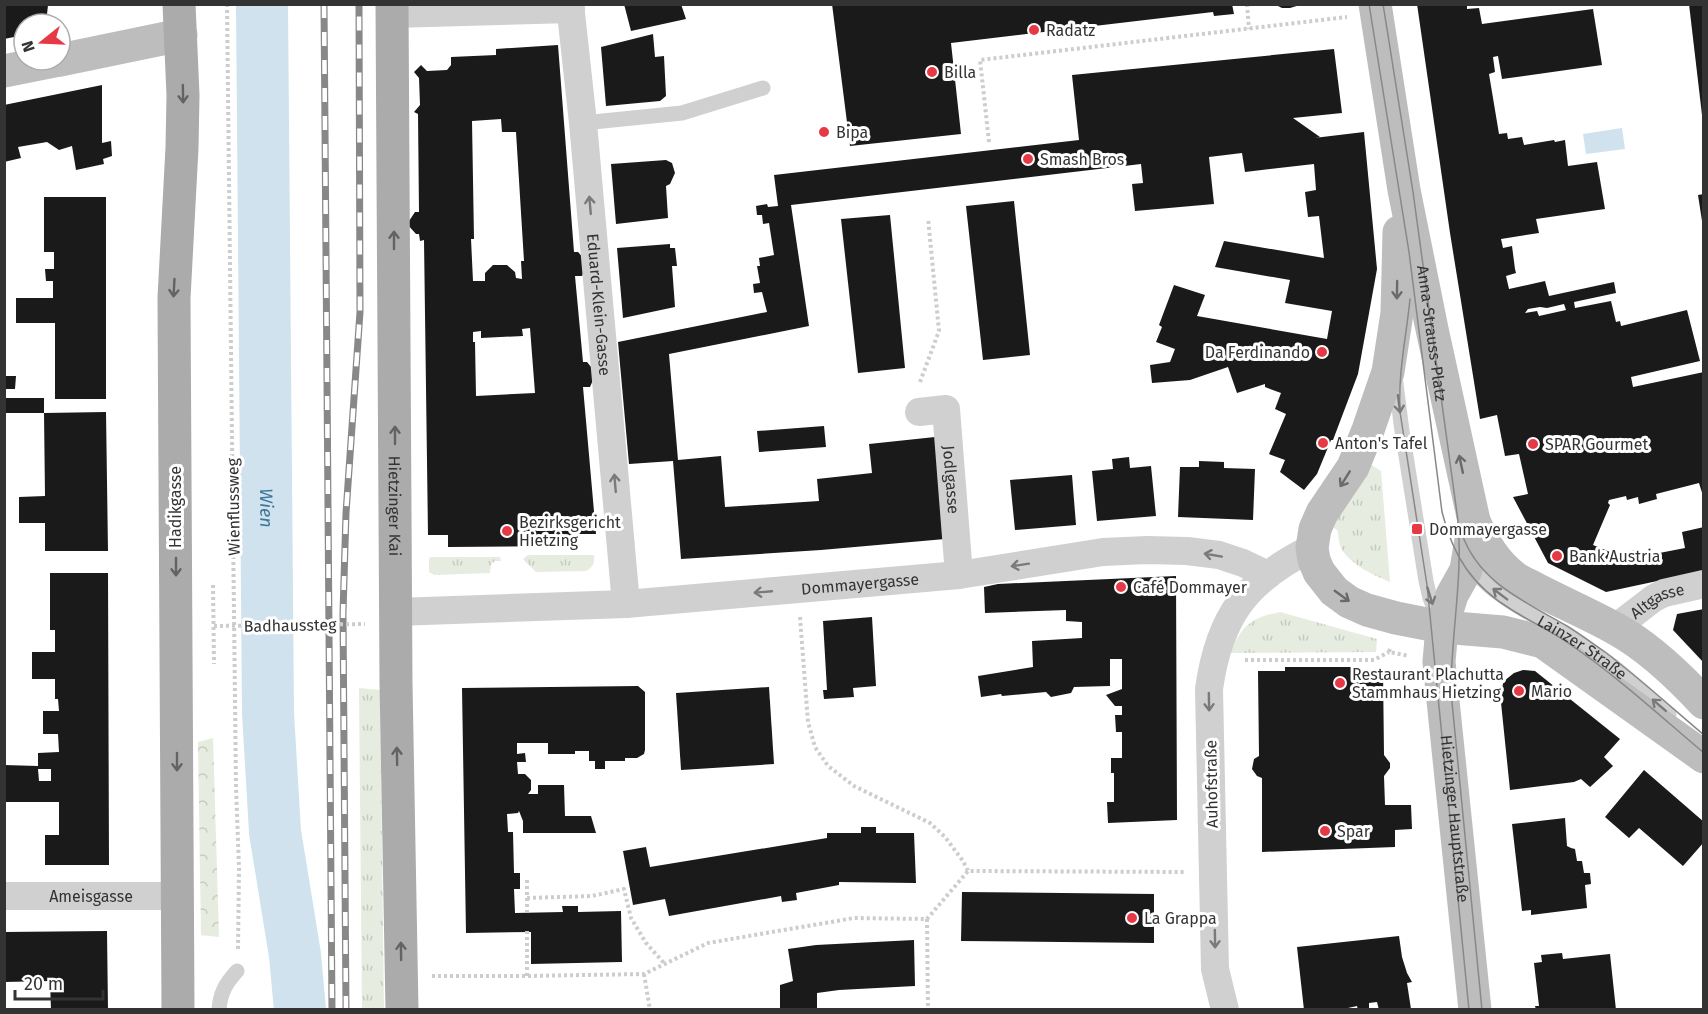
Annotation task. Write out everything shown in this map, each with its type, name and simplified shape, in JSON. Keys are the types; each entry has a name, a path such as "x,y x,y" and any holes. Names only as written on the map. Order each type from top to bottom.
{"main road":[{"name":"Hietzinger Kai","path":"392,9 396,683 402,1010"},
{"path":"1375,9 1404,190"},
{"path":"72,56 180,20"},
{"name":"Hadikgasse","path":"178,1010 174,298 182,148 180,20"},
{"name":"Anna-Strauss-Platz","path":"1312,548 1315,529 1322,513 1353,467 1362,447 1388,372 1397,313 1399,228 1404,190"},
{"name":"Anna-Strauss-Platz","path":"1404,190 1471,536 1466,570 1452,595 1442,627"},
{"name":"Lainzer Straße","path":"1471,536 1482,540 1495,558 1514,577 1615,628 1650,652 1704,703"},
{"path":"1312,548 1319,572 1334,591 1349,602 1396,618 1442,627"},
{"name":"Lainzer Straße","path":"1442,627 1503,632 1543,642 1704,757"},
{"name":"Hietzinger Hauptstraße","path":"1442,627 1439,662 1475,1010"}],"street":[{"path":"392,9 570,7"},
{"name":"Eduard-Klein-Gasse","path":"570,7 583,123 626,604"},
{"name":"Jodlgasse","path":"920,412 946,409 959,575"},
{"path":"1268,575 1282,564 1312,548"},
{"name":"Dommayergasse","path":"396,612 626,604 959,575 1103,552 1147,550 1187,550 1219,555 1244,563 1268,575"},
{"name":"Auhofstraße","path":"1225,1010 1215,969 1209,689 1212,666 1229,617 1248,593 1268,575"},
{"name":"Altgasse","path":"1615,628 1664,593 1704,584"},
{"name":"Ameisgasse","path":"4,896 178,896"}],"lane":[{"path":"583,123 682,113 763,88"},
{"name":"Anna-Strauss-Platz","path":"1392,346 1402,431 1426,581 1430,598 1442,627"},
{"name":"Lainzer Straße","path":"1471,536 1472,568 1492,588 1512,603 1608,662 1704,743"},
{"path":"219,1010 224,988 237,971"}],"path":[{"name":"Wienflussweg","path":"227,4 239,868 237,971"},
{"path":"1246,4 1250,29"},
{"path":"989,142 980,60 1250,29 1375,9"},
{"path":"920,412 917,389 939,331 928,218"},
{"path":"213,585 214,664"},
{"path":"798,589 808,722 815,747 828,766 854,786 930,824 945,837 968,871"},
{"name":"Badhaussteg","path":"214,626 365,624"},
{"path":"1212,666 1236,660 1374,660 1389,652"},
{"path":"928,1010 927,919 968,871 1213,872"},
{"path":"527,878 527,913"},
{"path":"527,898 592,896 624,889 631,918 646,943 664,963"},
{"path":"402,975 644,974 708,943 854,918 927,919"},
{"path":"526,976 527,932"},
{"path":"644,974 650,1010"}],"green space":[{"path":"1370,464 1381,471 1390,582 1352,561 1342,550 1338,531 1332,526"},
{"path":"528,555 594,555 594,560 592,566 586,571 536,572 523,559"},
{"path":"431,557 500,557 501,561 491,564 490,573 434,575 429,572"},
{"path":"1280,612 1377,639 1376,652 1230,653 1243,629 1249,624 1262,617"},
{"path":"359,688 380,690 384,1009 362,1009"},
{"path":"213,738 219,937 201,935 198,742"}],"water":[{"path":"1622,128 1625,149 1586,154 1583,134"}],"building":[{"path":"624,4 681,4 686,19 631,31"},
{"path":"832,4 1232,4 1234,14 1214,16 1213,12 951,43 961,134 850,146"},
{"path":"1274,4 1300,4 1300,5 1282,8"},
{"path":"1417,4 1467,4 1467,9 1479,8 1482,24 1593,9 1602,65 1502,79 1498,56 1493,57 1495,72 1489,74 1499,134 1507,133 1508,139 1522,137 1524,145 1565,140 1568,166 1597,162 1605,209 1536,219 1539,233 1501,239 1503,248 1512,246 1516,273 1506,276 1509,289 1545,281 1549,296 1614,282 1616,293 1574,302 1575,308 1611,301 1616,322 1620,321 1621,326 1687,310 1700,361 1631,377 1633,387 1704,372 1704,499 1699,483 1656,494 1657,499 1639,504 1638,497 1627,500 1626,496 1609,500 1610,505 1593,545 1615,554 1634,550 1644,556 1685,548 1682,532 1704,527 1704,571 1606,592 1548,563 1513,497 1528,494 1519,454 1505,456 1497,415 1480,419","holes":["1564,304 1566,310 1539,316 1537,311 1525,313 1528,309"]},
{"path":"1689,4 1704,4 1704,115 1702,115"},
{"path":"4,5 48,5 47,12 12,12 12,37 4,39"},
{"path":"653,34 655,57 664,56 666,96 660,101 606,106 601,47"},
{"path":"558,45 574,252 578,252 588,263 582,276 575,276 583,362 587,362 596,373 590,387 583,387 596,534 578,534 578,546 448,547 448,535 428,535 424,240 420,241 419,234 416,234 407,224 415,212 419,212 418,114 414,112 420,105 419,78 414,72 421,65 427,71 447,70 451,65 451,57 496,55 496,49","holes":["501,119 502,132 516,132 524,261 521,261 522,279 516,278 515,272 507,265 493,265 485,273 485,281 473,281 472,121","530,328 535,393 476,396 473,332 481,331 481,338 523,336 522,329"]},
{"path":"1334,49 1342,113 1293,118 1320,137 1314,138 1364,132 1377,269 1358,374 1333,440 1331,440 1317,474 1304,490 1280,472 1285,460 1269,454 1286,414 1275,409 1281,393 1265,387 1265,384 1237,393 1228,367 1190,380 1152,383 1150,365 1170,362 1175,349 1156,342 1162,327 1159,325 1174,285 1205,295 1197,316 1327,339 1332,311 1285,303 1290,280 1215,267 1224,241 1324,258 1319,216 1308,217 1305,192 1316,190 1314,164 1245,172 1242,153 1209,157 1214,204 1135,211 1132,184 1143,183 1141,164 791,205 809,326 669,354 678,460 721,456 725,507 819,501 817,479 872,473 869,444 935,437 945,539 681,559 673,461 629,464 618,342 767,312 762,292 754,293 753,284 760,283 757,266 760,266 759,258 774,255 769,223 763,224 762,215 757,215 756,206 767,204 768,207 778,206 774,175 1079,140 1072,75"},
{"path":"102,85 102,143 111,141 112,156 103,159 104,164 76,170 72,146 59,150 47,142 18,147 21,158 4,162 4,105"},
{"path":"666,160 672,163 675,173 670,184 666,186 668,218 616,224 611,164"},
{"path":"1704,194 1704,221 1702,221 1698,195"},
{"path":"44,197 106,197 106,399 55,399 55,323 16,323 16,298 53,298 53,281 46,281 45,269 54,269 54,252 44,252"},
{"path":"1014,201 1030,355 983,360 966,206"},
{"path":"890,215 905,368 858,373 841,219"},
{"path":"670,244 670,248 675,248 677,266 672,266 675,307 623,318 617,248"},
{"path":"5,376 16,376 15,389 5,389"},
{"path":"4,398 44,398 44,413 4,413"},
{"path":"106,412 108,551 45,551 45,523 19,523 19,497 45,496 44,413"},
{"path":"824,426 826,447 759,452 757,431"},
{"path":"1129,457 1130,468 1151,466 1156,516 1097,521 1092,471 1113,469 1112,459"},
{"path":"1199,461 1224,462 1224,468 1255,469 1253,520 1178,517 1180,467 1199,467"},
{"path":"1072,475 1076,525 1015,530 1010,480"},
{"path":"50,573 108,573 109,865 45,865 45,835 59,835 59,802 4,802 4,765 38,766 38,753 59,752 58,734 43,734 43,711 59,711 58,699 55,699 55,679 32,679 32,652 55,652 55,630 50,630","holes":["38,769 51,769 51,781 39,781"]},
{"path":"1176,576 1177,820 1108,823 1107,802 1114,802 1114,773 1111,773 1111,758 1122,758 1122,732 1116,732 1115,715 1122,715 1122,706 1115,706 1106,695 1122,689 1122,659 1110,659 1110,686 1074,687 1071,693 1051,697 1046,692 981,697 978,676 1033,667 1032,641 1082,638 1082,622 1066,621 1066,610 985,613 984,587 998,584"},
{"path":"1704,609 1704,663 1673,630 1677,614"},
{"path":"872,617 876,686 853,688 854,697 824,699 823,690 827,690 823,621"},
{"path":"1285,667 1357,667 1357,670 1383,670 1384,755 1390,763 1390,768 1384,776 1385,805 1411,805 1412,829 1395,830 1395,847 1262,852 1262,778 1257,776 1252,769 1254,759 1259,756 1258,671 1285,671"},
{"path":"1523,670 1535,671 1620,739 1604,757 1613,766 1590,787 1581,779 1574,782 1510,790 1500,693 1504,681 1514,673"},
{"path":"638,686 645,692 645,750 644,754 637,758 625,758 625,761 605,761 605,769 595,769 595,761 589,761 589,751 575,751 575,754 548,754 548,743 517,743 517,754 525,753 526,762 517,762 518,774 525,774 531,780 531,790 528,794 538,794 538,785 564,785 565,816 591,816 596,833 523,833 523,821 519,811 507,814 508,832 513,832 514,873 520,873 520,889 514,889 515,913 563,912 562,906 578,906 578,912 621,911 622,962 531,964 531,932 466,933 462,688"},
{"path":"769,687 774,764 681,770 676,693"},
{"path":"1644,770 1704,822 1704,842 1683,866 1639,828 1629,838 1605,817"},
{"path":"1565,818 1567,846 1575,849 1577,861 1582,861 1584,873 1590,873 1591,884 1585,885 1587,908 1531,915 1531,910 1522,911 1512,824"},
{"path":"861,827 876,827 876,833 914,833 916,883 839,882 839,885 796,893 797,900 782,902 781,896 669,916 665,899 633,905 623,851 646,847 650,867 827,838 827,833 861,833"},
{"path":"962,892 1154,894 1154,943 961,941"},
{"path":"107,931 108,1010 51,1010 50,981 4,982 4,932"},
{"path":"1399,936 1402,957 1412,982 1407,983 1411,1009 1379,1010 1377,1002 1369,1003 1369,1010 1358,1010 1357,1006 1348,1008 1348,1010 1304,1010 1297,947"},
{"path":"914,940 915,986 817,993 817,1010 780,1010 780,985 793,981 788,949 816,945"},
{"path":"1562,953 1563,959 1610,954 1616,1010 1536,1010 1535,1006 1539,1006 1534,963 1542,962 1541,955"}],"waterway":[{"name":"Wien","path":"262,4 268,713 275,832 295,955 300,1010"}],"tram line":[{"path":"1369,4 1409,252 1442,512 1458,556 1475,580 1498,601 1588,657 1704,753"},
{"path":"1383,4 1413,192 1458,521 1459,564 1451,692 1482,1010"},
{"path":"1410,299 1401,369 1400,412 1427,585 1469,1010"},
{"path":"1462,534 1480,566 1492,578 1520,599 1567,626 1605,652 1704,735"}],"railway":[{"path":"324,4 332,1010"},
{"path":"346,1010 343,613 346,513 360,312 359,4"}],"place":[{"name":"Radatz","path":"1034,30"},
{"name":"Billa","path":"932,72"},
{"name":"Bipa","path":"824,132"},
{"name":"Smash Bros","path":"1028,159"},
{"name":"Da Ferdinando","path":"1322,352"},
{"name":"Anton's Tafel","path":"1323,443"},
{"name":"SPAR Gourmet","path":"1533,444"},
{"name":"Dommayergasse","path":"1417,529"},
{"name":"Bezirksgericht Hietzing","path":"507,531"},
{"name":"Bank Austria","path":"1557,556"},
{"name":"Café Dommayer","path":"1121,587"},
{"name":"Restaurant Plachutta Stammhaus Hietzing","path":"1340,683"},
{"name":"Mario","path":"1519,691"},
{"name":"Spar","path":"1325,831"},
{"name":"La Grappa","path":"1132,918"}]}
